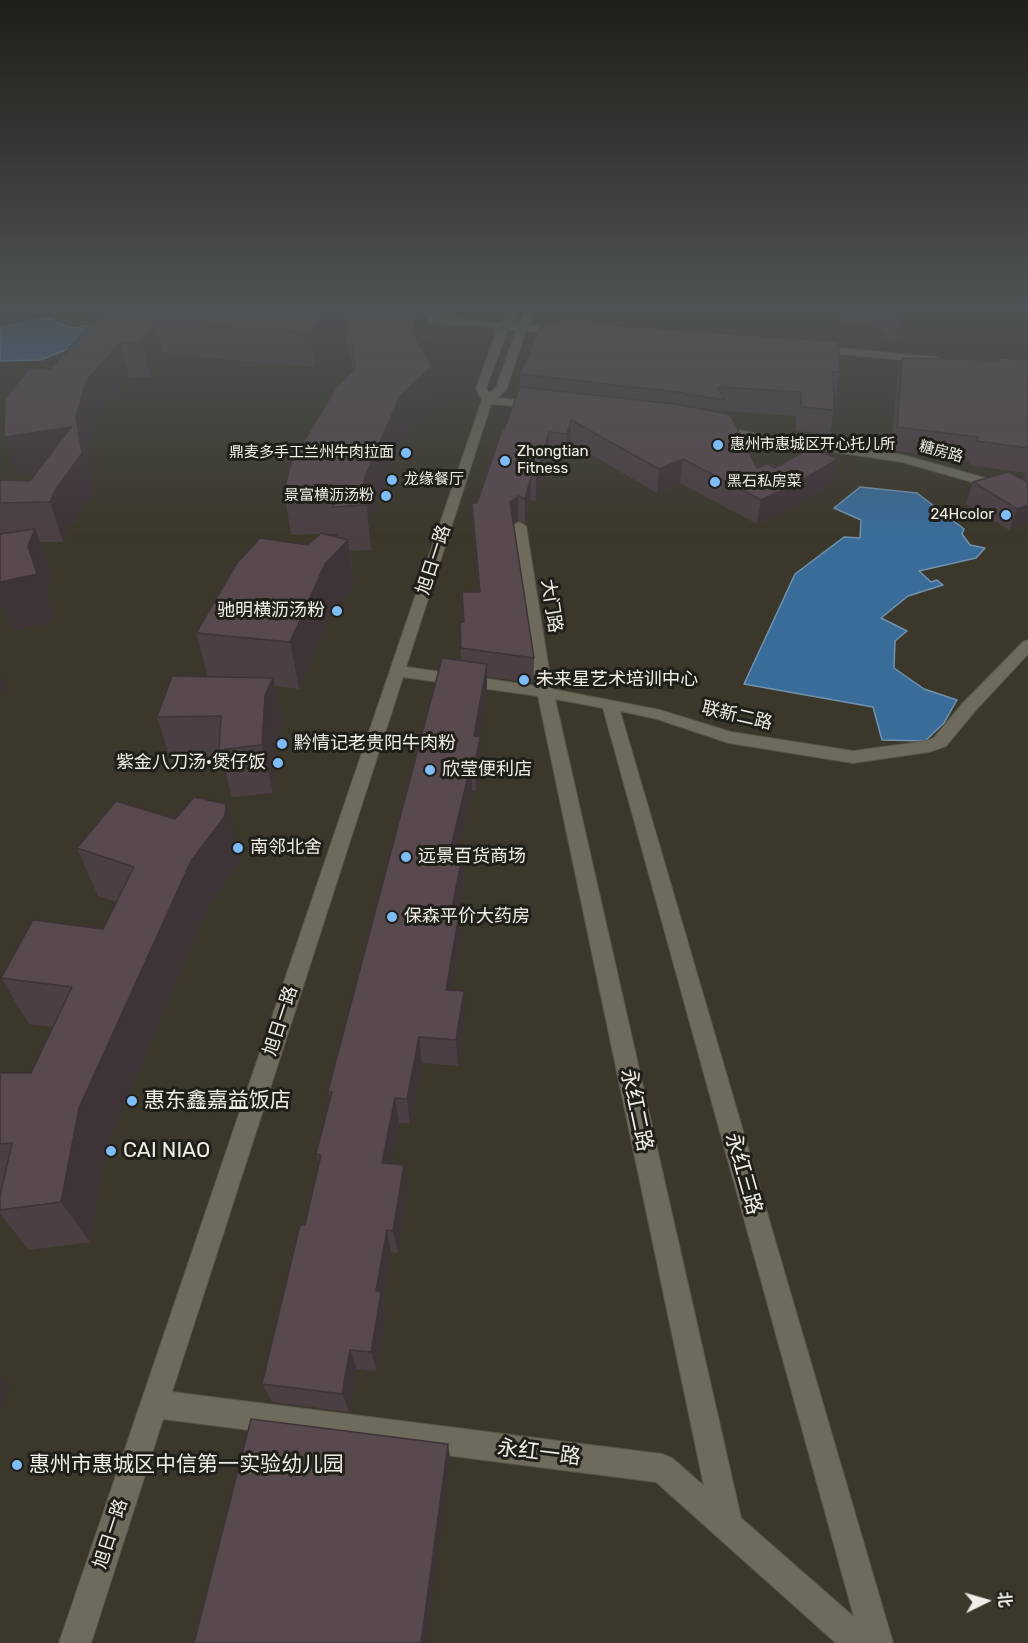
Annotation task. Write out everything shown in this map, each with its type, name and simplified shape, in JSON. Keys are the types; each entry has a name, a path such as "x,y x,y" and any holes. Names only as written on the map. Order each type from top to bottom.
{"street":[{"name":"旭日一路","path":"483,384 481,388 487,400"},
{"name":"旭日一路","path":"75,1643 487,400 501,390 503,384"},
{"path":"487,400 555,406"},
{"name":"糖房路","path":"704,426 762,438 903,459 1028,494"},
{"name":"大门路","path":"519,526 544,692"},
{"name":"联新二路","path":"397,671 544,692 654,714 735,738 862,757 939,743 969,707 1028,645"},
{"name":"永红二路","path":"544,692 728,1528"},
{"name":"永红三路","path":"609,705 878,1643"},
{"name":"永红一路","path":"154,1404 662,1468 860,1643"}],"water":[{"path":"860,487 917,493 964,529 962,534 970,545 985,548 976,558 919,571 931,582 937,580 943,585 908,596 881,618 907,631 895,641 894,668 924,689 957,700 944,723 925,741 882,740 873,707 744,684 795,574 844,537 860,538 861,520 834,508"}],"building":[{"path":"17,384 85,384 76,417 82,453 54,492 50,502 0,503 0,480 30,481 71,427 4,437 5,399"},
{"path":"340,384 413,384 400,396 364,479 366,505 333,507 331,489 284,490 291,463"},
{"path":"604,384 833,384 834,410 801,407 801,392 718,387 724,400"},
{"path":"900,384 1028,384 1028,448 977,441 978,437 897,427"},
{"path":"520,387 675,404 724,413 731,416 757,468 767,464 775,468 810,448 838,459 795,484 761,500 683,459 659,469 571,420 567,434 549,432 536,477 531,477 525,499 518,496 510,502 534,658 461,648 460,623 464,622 462,592 480,592 472,503 477,503 502,430 504,430"},
{"path":"1008,472 1028,482 1028,505 1017,509 973,482"},
{"path":"35,529 28,546 37,574 0,582 0,534"},
{"path":"321,533 348,540 325,564 290,642 196,633 237,563 260,538 308,545"},
{"path":"442,658 487,664 474,736 480,737 475,764 471,764 450,851 463,852 451,913 459,914 446,990 464,991 456,1040 419,1037 407,1099 395,1098 382,1163 404,1165 393,1231 387,1230 376,1291 381,1292 371,1352 350,1350 342,1394 262,1384 300,1225 305,1225 321,1155 316,1154 332,1092 328,1091"},
{"path":"172,676 273,678 265,695 262,745 219,750 221,716 157,717"},
{"path":"194,797 226,804 225,816 191,861 79,1108 61,1202 0,1210 0,1196 12,1143 0,1144 0,1073 31,1073 72,987 1,978 33,920 103,929 134,867 77,848 116,801 175,819"},
{"path":"251,1419 448,1444 421,1643 194,1643"}],"place":[{"name":"惠州市惠城区开心托儿所","path":"718,445"},
{"name":"鼎麦多手工兰州牛肉拉面","path":"406,453"},
{"name":"Zhongtian Fitness","path":"505,461"},
{"name":"龙缘餐厅","path":"392,480"},
{"name":"黑石私房菜","path":"715,482"},
{"name":"景富横沥汤粉","path":"386,496"},
{"name":"24Hcolor","path":"1006,515"},
{"name":"驰明横沥汤粉","path":"337,611"},
{"name":"未来星艺术培训中心","path":"524,680"},
{"name":"黔情记老贵阳牛肉粉","path":"282,744"},
{"name":"紫金八刀汤·煲仔饭","path":"278,763"},
{"name":"欣莹便利店","path":"430,770"},
{"name":"南邻北舍","path":"238,848"},
{"name":"远景百货商场","path":"406,857"},
{"name":"保森平价大药房","path":"392,917"},
{"name":"惠东鑫嘉益饭店","path":"132,1101"},
{"name":"CAI NIAO","path":"111,1151"},
{"name":"惠州市惠城区中信第一实验幼儿园","path":"17,1465"}]}
